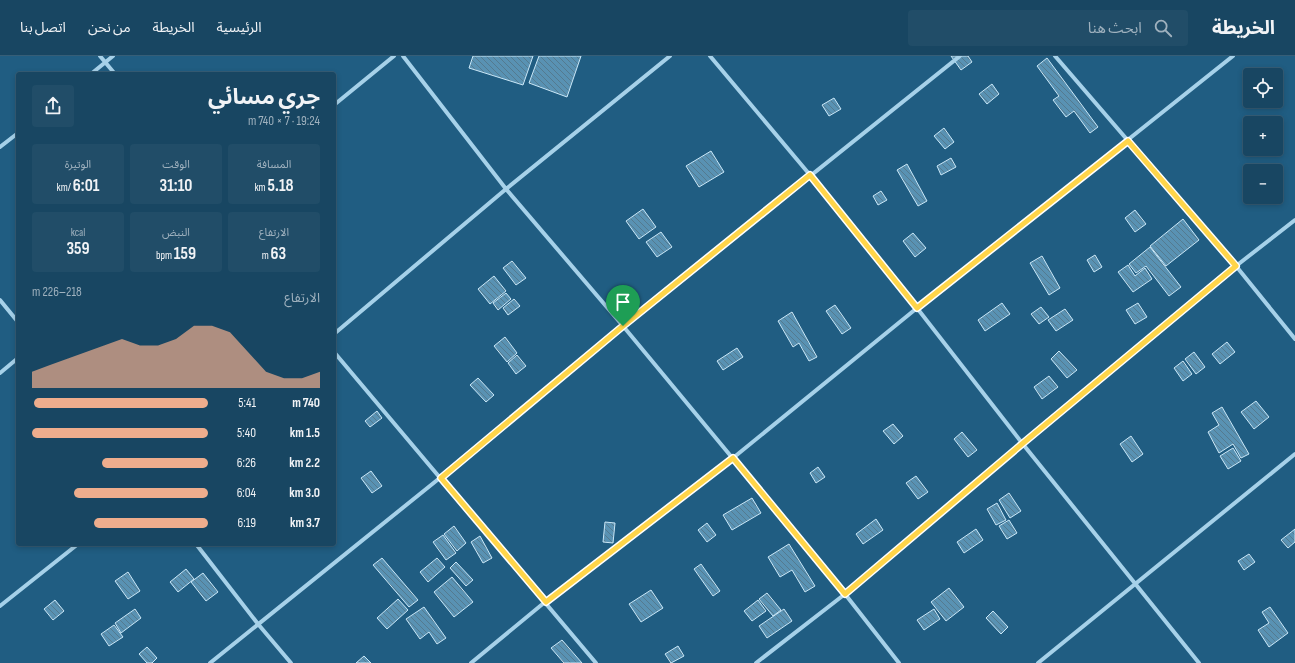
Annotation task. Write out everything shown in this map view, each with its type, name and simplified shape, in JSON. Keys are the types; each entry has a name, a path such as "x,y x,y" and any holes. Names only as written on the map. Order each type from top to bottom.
{"street":[{"path":"100,56 113,72"},
{"path":"93,72 113,56"},
{"path":"336,103 394,56"},
{"path":"403,56 506,189 733,458 845,594 899,663"},
{"path":"336,332 506,189 670,56"},
{"path":"710,56 810,175 917,308 1022,444 1137,584 1199,663"},
{"path":"210,663 441,478 623,326 960,56"},
{"path":"1055,56 1236,266 1295,339"},
{"path":"471,663 546,602 733,458 917,308 1233,56"},
{"path":"0,147 16,135"},
{"path":"756,663 845,594 1236,266 1295,220"},
{"path":"0,300 16,320"},
{"path":"336,354 596,663"},
{"path":"0,374 16,360"},
{"path":"1038,663 1295,454"},
{"path":"0,606 75,546"},
{"path":"198,546 258,624 291,663"}],"building":[{"path":"473,56 533,56 523,85 469,68"},
{"path":"539,56 581,56 567,97 529,83"},
{"path":"951,56 968,56 972,62 961,70"},
{"path":"1047,58 1098,127 1090,133 1074,111 1066,117 1053,100 1059,96 1037,66"},
{"path":"992,84 999,94 987,104 979,94"},
{"path":"834,98 841,109 829,116 822,105"},
{"path":"944,128 954,142 945,149 934,136"},
{"path":"711,151 724,172 699,187 686,166"},
{"path":"951,158 956,167 941,175 937,166"},
{"path":"907,164 927,201 918,206 897,170"},
{"path":"881,191 887,200 878,205 873,196"},
{"path":"643,209 656,227 639,239 626,221"},
{"path":"1135,210 1146,224 1135,232 1125,218"},
{"path":"1183,219 1199,240 1166,266 1150,246"},
{"path":"661,232 672,247 657,257 646,242"},
{"path":"913,233 926,248 915,257 903,241"},
{"path":"1150,247 1181,287 1169,296 1146,266 1136,273 1129,264"},
{"path":"1095,255 1102,267 1094,272 1087,260"},
{"path":"1042,256 1060,288 1049,295 1030,263"},
{"path":"512,261 526,278 516,285 503,268"},
{"path":"1128,265 1135,276 1145,268 1152,279 1133,292 1118,272"},
{"path":"494,276 506,291 490,304 478,289"},
{"path":"506,293 511,299 498,310 493,303"},
{"path":"514,299 520,306 508,315 503,308"},
{"path":"1002,303 1010,314 985,331 978,320"},
{"path":"1138,303 1147,317 1135,324 1126,310"},
{"path":"835,305 851,328 842,334 826,311"},
{"path":"1041,307 1049,317 1039,324 1031,314"},
{"path":"1065,309 1073,320 1056,331 1048,320"},
{"path":"792,312 817,357 809,361 799,343 793,347 778,321"},
{"path":"505,337 517,353 507,362 494,346"},
{"path":"1227,342 1235,352 1220,364 1212,354"},
{"path":"737,348 743,357 723,370 717,361"},
{"path":"1059,351 1077,370 1067,378 1051,359"},
{"path":"1194,352 1205,367 1196,374 1185,359"},
{"path":"517,355 526,366 516,374 508,363"},
{"path":"1183,361 1192,374 1183,381 1174,368"},
{"path":"1049,376 1058,387 1042,399 1034,387"},
{"path":"478,378 494,395 486,402 470,385"},
{"path":"1256,401 1269,417 1254,429 1241,412"},
{"path":"1222,407 1249,454 1241,458 1233,444 1219,453 1208,432 1219,425 1212,413"},
{"path":"377,411 382,418 370,427 365,421"},
{"path":"893,424 903,436 894,444 883,431"},
{"path":"962,432 977,450 968,457 954,439"},
{"path":"1131,436 1143,454 1132,462 1120,444"},
{"path":"1233,448 1241,461 1228,469 1220,456"},
{"path":"818,467 825,477 816,483 810,473"},
{"path":"371,471 382,486 372,493 361,478"},
{"path":"916,476 928,492 918,499 906,483"},
{"path":"1009,493 1021,511 1010,518 999,500"},
{"path":"752,498 761,513 732,530 723,515"},
{"path":"997,503 1006,520 996,525 987,509"},
{"path":"876,519 883,530 863,544 856,534"},
{"path":"1009,520 1017,533 1007,539 999,526"},
{"path":"605,522 615,523 613,543 603,542"},
{"path":"707,523 716,535 707,542 698,530"},
{"path":"454,526 466,543 457,551 444,534"},
{"path":"976,529 983,540 964,553 957,542"},
{"path":"1295,529 1295,542 1288,548 1281,540"},
{"path":"443,535 456,553 446,560 433,542"},
{"path":"480,536 492,558 483,563 471,542"},
{"path":"789,544 815,586 805,592 792,570 780,577 768,557"},
{"path":"1249,554 1255,562 1244,570 1238,561"},
{"path":"382,558 418,600 409,607 373,565"},
{"path":"437,558 445,567 428,582 420,572"},
{"path":"456,562 473,580 466,586 450,568"},
{"path":"701,564 720,591 713,596 694,569"},
{"path":"186,569 194,579 178,592 170,582"},
{"path":"128,572 140,591 128,599 115,581"},
{"path":"203,573 218,592 206,601 191,582"},
{"path":"452,577 473,602 454,617 434,592"},
{"path":"949,588 964,607 946,621 931,602"},
{"path":"651,590 663,608 641,622 629,604"},
{"path":"767,593 781,610 773,616 759,599"},
{"path":"398,599 408,610 387,629 377,618"},
{"path":"55,600 64,611 53,620 44,609"},
{"path":"758,600 766,611 752,621 744,611"},
{"path":"424,607 446,638 437,644 429,632 420,639 406,619"},
{"path":"1270,607 1288,633 1269,647 1258,630 1269,623 1262,612"},
{"path":"135,609 141,618 121,633 115,623"},
{"path":"784,609 792,621 767,638 759,626"},
{"path":"934,609 940,619 924,630 917,620"},
{"path":"993,611 1008,627 1001,634 986,618"},
{"path":"114,625 123,637 109,646 101,634"},
{"path":"562,640 582,663 564,663 551,648"},
{"path":"678,646 684,656 671,663 665,654"},
{"path":"147,647 157,658 152,663 147,663 139,654"},
{"path":"364,656 371,663 356,663"}],"route":[{"path":"1128,141 1236,266 845,594 733,458 546,602 441,478 623,326 810,175 917,308 1128,141"}]}
